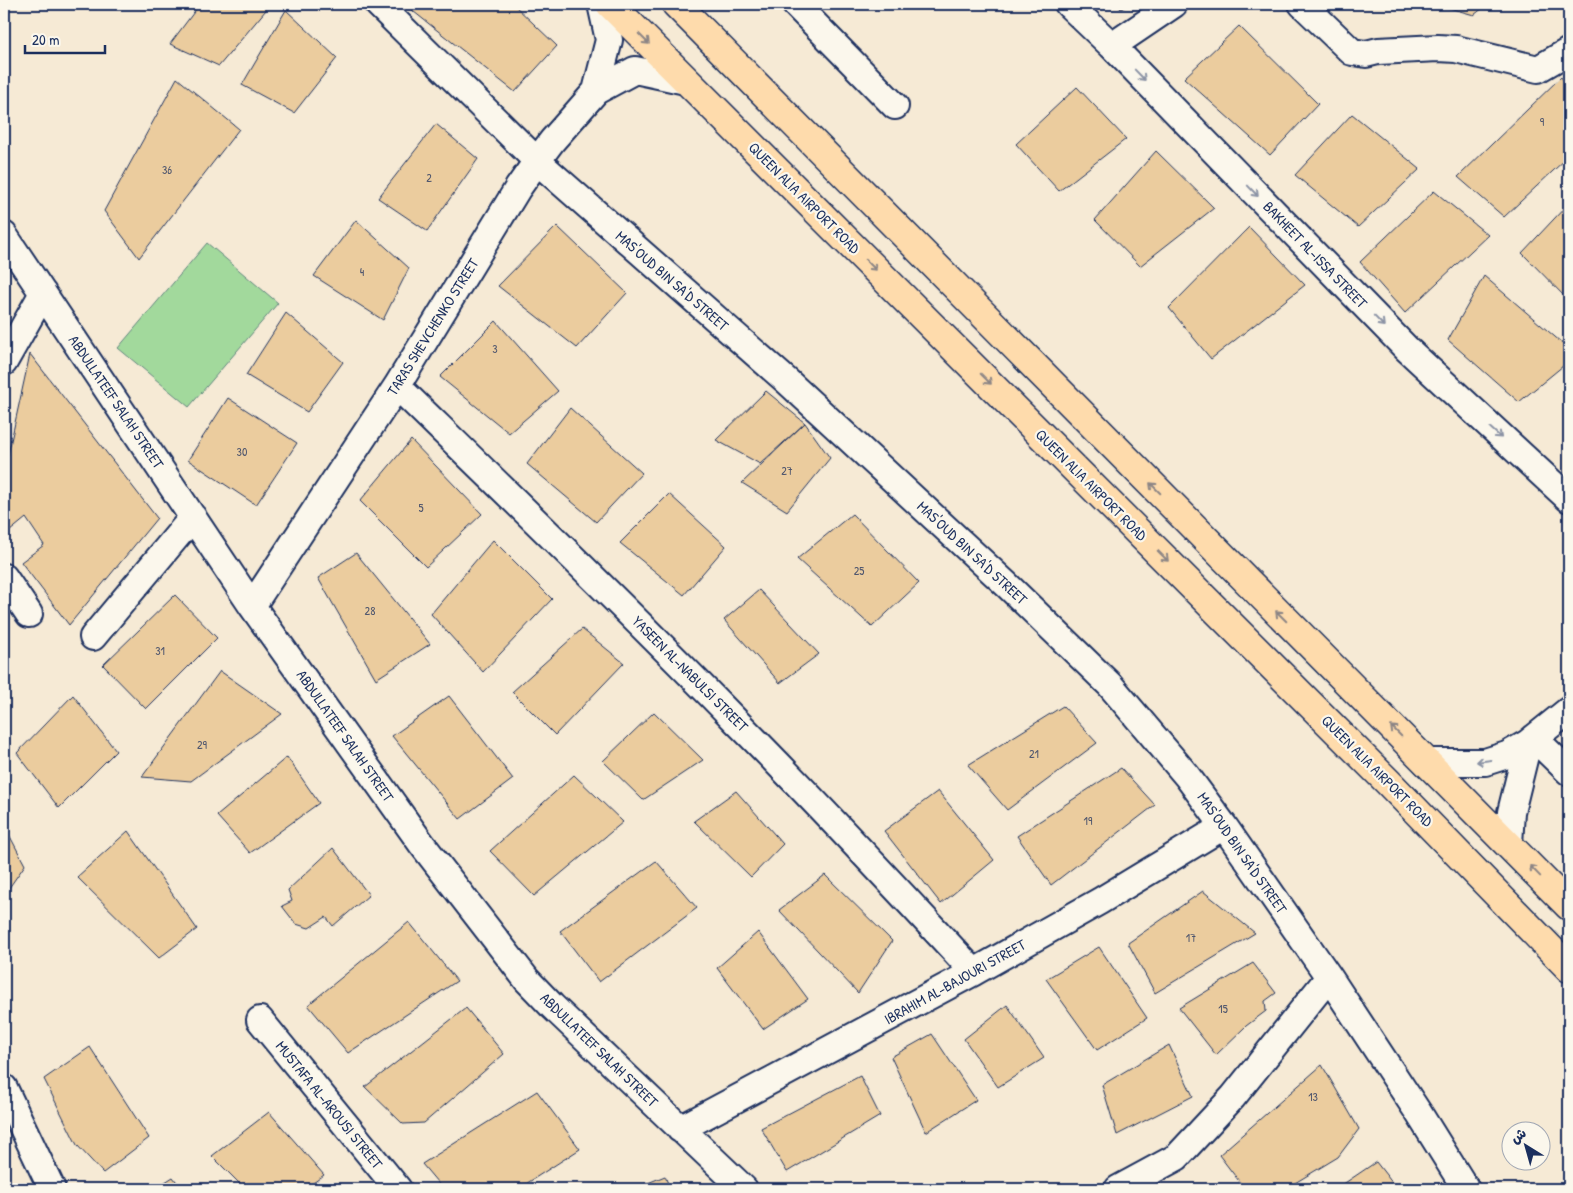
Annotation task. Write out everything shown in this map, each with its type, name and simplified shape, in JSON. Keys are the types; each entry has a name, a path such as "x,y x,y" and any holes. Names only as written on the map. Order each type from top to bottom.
{"highway":[{"name":"QUEEN ALIA AIRPORT ROAD","path":"610,4 1388,782 1569,968"},
{"path":"676,4 1426,762 1510,844 1569,906"}],"street":[{"name":"MAS'OUD BIN SA'D STREET","path":"378,4 537,161 788,382 1064,639 1110,685 1187,776 1224,826 1329,977 1466,1189"},
{"path":"596,91 609,40 602,4"},
{"path":"795,4 895,106"},
{"name":"BAKHEET AL-ISSA STREET","path":"1068,4 1112,46 1407,349 1569,499"},
{"path":"1112,46 1174,4"},
{"path":"1302,4 1352,52 1366,54 1378,51 1456,49 1538,69 1569,51"},
{"name":"TARAS SHEVCHENKO STREET","path":"252,606 397,386 518,188 552,141 596,91 635,70 686,80"},
{"name":"ABDULLATEEF SALAH STREET","path":"4,234 252,606 421,843 527,980 744,1189"},
{"path":"4,362 43,293"},
{"name":"YASEEN AL-NABULSI STREET","path":"397,386 735,719 837,824 974,972"},
{"path":"93,636 193,517"},
{"path":"4,577 29,614"},
{"path":"1426,762 1485,762 1507,756 1569,710"},
{"path":"1531,740 1569,772"},
{"path":"1510,844 1511,812 1531,740"},
{"name":"IBRAHIM AL-BAJOURI STREET","path":"680,1129 974,972 1100,901 1224,826"},
{"path":"1118,1189 1177,1158 1233,1097 1329,977"},
{"name":"MUSTAFA AL-AROUSI STREET","path":"260,1020 398,1189"},
{"path":"4,1088 52,1189"}],"green space":[{"path":"207,243 278,303 189,407 118,348"}],"building":[{"path":"200,4 271,4 219,66 170,44"},
{"path":"404,4 513,4 557,46 515,92"},
{"path":"1116,4 1129,4 1121,9"},
{"path":"1435,4 1488,4 1474,15"},
{"path":"286,10 337,58 294,113 242,85"},
{"path":"1239,26 1318,104 1270,155 1184,78"},
{"path":"1561,77 1569,87 1569,156 1504,217 1458,177"},
{"path":"177,78 239,129 139,258 104,211"},
{"path":"1077,87 1126,139 1059,191 1016,144"},
{"path":"1352,114 1420,169 1358,227 1295,175"},
{"path":"436,124 478,159 427,231 378,198"},
{"path":"1156,151 1214,208 1140,266 1095,220"},
{"path":"1434,191 1488,235 1405,313 1360,262"},
{"path":"1569,203 1569,301 1522,253"},
{"path":"356,220 409,268 383,320 314,276"},
{"path":"557,226 627,293 577,348 498,286"},
{"path":"1249,227 1305,285 1211,359 1169,308"},
{"path":"1484,276 1569,349 1569,361 1519,402 1448,340"},
{"path":"286,313 343,362 307,412 246,375"},
{"path":"496,321 558,391 509,433 440,377"},
{"path":"30,354 157,518 69,625 21,562 44,545 26,518 4,536 4,473"},
{"path":"766,391 805,423 760,464 716,440"},
{"path":"228,398 297,443 256,505 188,460"},
{"path":"570,408 642,473 596,522 527,464"},
{"path":"805,423 830,458 787,511 742,483"},
{"path":"411,440 482,514 426,567 360,501"},
{"path":"669,494 726,546 684,595 620,543"},
{"path":"852,514 919,583 872,627 797,559"},
{"path":"493,540 552,599 483,672 431,614"},
{"path":"356,553 430,644 376,679 318,578"},
{"path":"759,590 819,654 780,683 724,620"},
{"path":"175,595 217,638 146,709 103,665"},
{"path":"582,629 624,663 555,735 512,692"},
{"path":"220,671 282,714 191,781 142,777"},
{"path":"73,695 116,751 59,808 17,753"},
{"path":"449,696 513,779 460,819 392,736"},
{"path":"1063,706 1097,743 1007,810 968,765"},
{"path":"654,712 703,760 643,800 603,761"},
{"path":"287,757 319,803 250,853 217,816"},
{"path":"1121,768 1155,805 1051,885 1017,836"},
{"path":"574,775 623,822 534,896 490,851"},
{"path":"736,791 783,844 751,877 694,821"},
{"path":"938,791 994,860 941,904 884,831"},
{"path":"4,825 25,865 4,895"},
{"path":"128,831 197,929 159,958 77,877"},
{"path":"333,848 369,895 333,926 326,917 309,928 296,924 282,906 292,901 288,890"},
{"path":"656,861 697,908 599,982 560,931"},
{"path":"825,875 892,941 858,993 779,910"},
{"path":"1203,891 1255,933 1155,993 1128,943"},
{"path":"409,922 457,981 348,1053 308,1005"},
{"path":"758,932 808,999 763,1029 717,968"},
{"path":"1099,947 1147,1018 1097,1050 1046,979"},
{"path":"1253,963 1276,993 1265,1001 1266,1011 1246,1026 1216,1055 1179,1008"},
{"path":"1007,1005 1044,1058 998,1087 964,1039"},
{"path":"466,1008 504,1054 424,1123 403,1124 365,1087"},
{"path":"932,1034 976,1100 926,1132 891,1057"},
{"path":"1169,1045 1193,1096 1117,1135 1102,1085"},
{"path":"90,1047 149,1138 103,1173 77,1145 44,1079"},
{"path":"1322,1065 1359,1129 1338,1157 1285,1189 1245,1189 1219,1155"},
{"path":"860,1076 880,1116 787,1172 761,1128"},
{"path":"537,1091 580,1149 518,1189 443,1189 422,1164"},
{"path":"269,1112 324,1175 305,1189 245,1189 212,1156"},
{"path":"1376,1162 1397,1189 1336,1189"},
{"path":"665,1176 670,1189 633,1189"},
{"path":"173,1177 182,1189 154,1189"}]}
